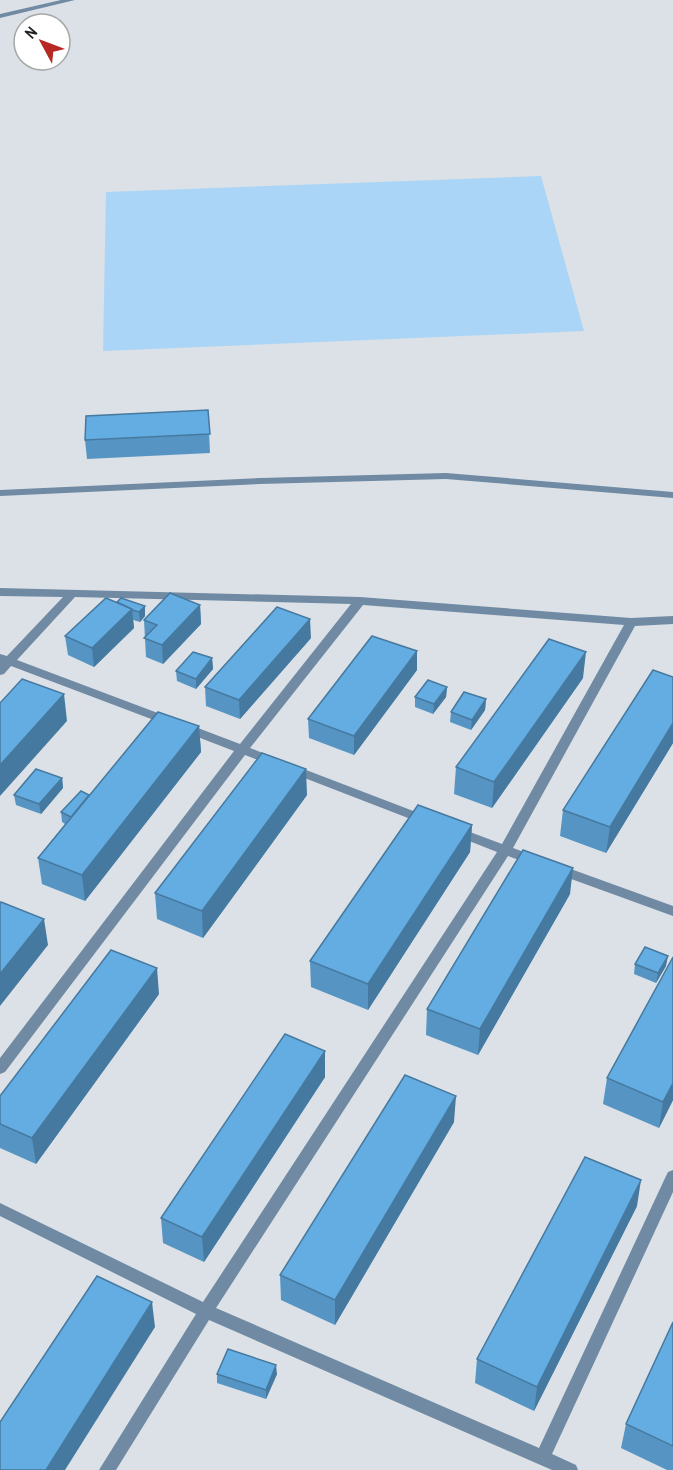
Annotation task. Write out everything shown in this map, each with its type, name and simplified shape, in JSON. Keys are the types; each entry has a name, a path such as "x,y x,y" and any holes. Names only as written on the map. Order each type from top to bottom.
{"street":[{"path":"0,16 71,0"},
{"path":"0,493 260,481 446,476 673,495"},
{"path":"0,592 360,601 631,622 673,620"},
{"path":"73,593 3,664 242,750 673,911"},
{"path":"0,1068 242,750 360,601"},
{"path":"107,1470 206,1311 505,850 631,622"},
{"path":"543,1457 672,1181"},
{"path":"0,1209 206,1311 570,1470"}],"shaded area":[{"path":"541,176 584,331 103,351 106,192"}],"building":[{"path":"208,410 210,434 85,440 86,416"},
{"path":"170,593 200,605 162,645 144,638 157,625 144,620"},
{"path":"106,598 132,609 92,648 65,636"},
{"path":"121,598 145,606 139,612 132,610 117,602"},
{"path":"277,607 310,619 239,700 205,687"},
{"path":"372,636 417,651 354,736 308,719"},
{"path":"549,639 586,652 494,782 456,767"},
{"path":"193,652 212,658 196,679 176,671"},
{"path":"653,670 673,677 673,723 610,827 563,810"},
{"path":"22,679 64,694 0,765 0,703"},
{"path":"428,680 447,687 434,704 415,697"},
{"path":"464,692 486,699 472,720 451,712"},
{"path":"158,712 199,726 82,875 38,858"},
{"path":"262,753 306,769 202,911 155,893"},
{"path":"36,769 62,778 39,804 14,795"},
{"path":"81,791 89,795 71,817 61,812"},
{"path":"418,805 472,825 368,984 310,961"},
{"path":"523,850 573,868 480,1029 427,1009"},
{"path":"1,902 44,919 0,974 0,904"},
{"path":"645,947 668,956 658,973 635,964"},
{"path":"111,950 157,968 32,1138 0,1124 0,1096"},
{"path":"673,957 673,1083 663,1102 607,1078"},
{"path":"285,1034 325,1051 202,1237 161,1218"},
{"path":"405,1075 456,1096 335,1300 280,1275"},
{"path":"585,1157 641,1180 537,1387 477,1359"},
{"path":"97,1276 152,1302 46,1470 0,1470 0,1422"},
{"path":"673,1322 673,1446 626,1424"},
{"path":"228,1349 276,1365 266,1390 217,1374"}]}
